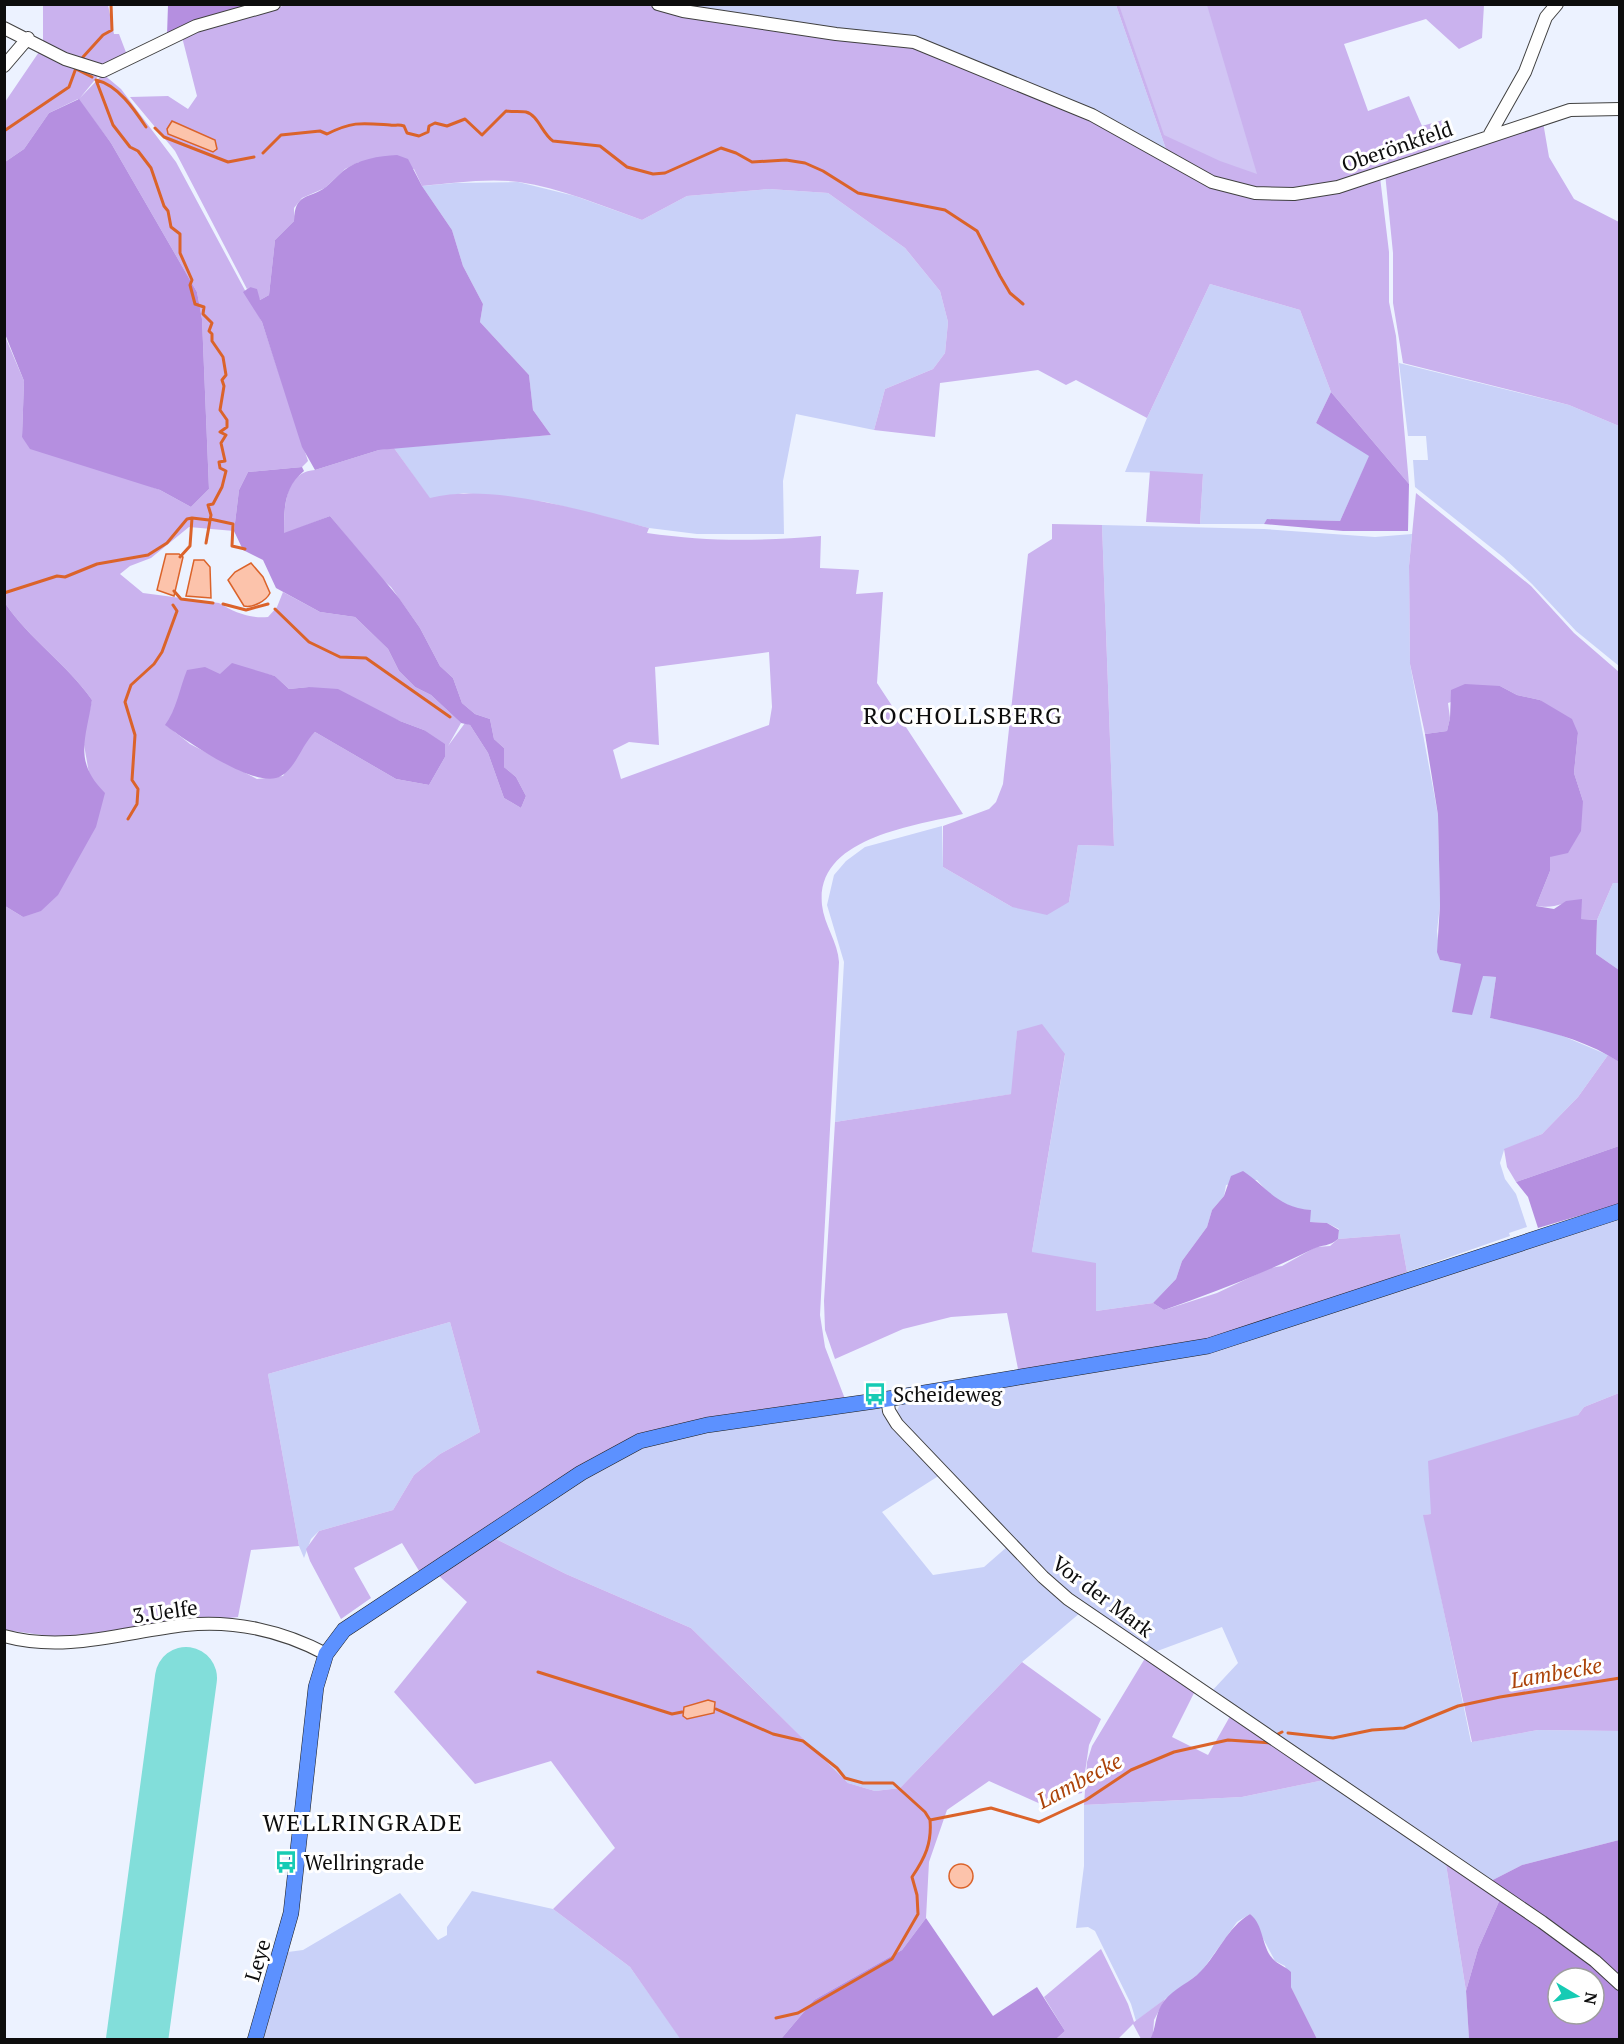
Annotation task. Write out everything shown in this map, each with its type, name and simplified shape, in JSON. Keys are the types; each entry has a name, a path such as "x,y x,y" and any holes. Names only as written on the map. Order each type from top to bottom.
{"main road":[{"path":"326,1654 344,1630 428,1573 580,1473 640,1441 707,1425 1208,1346 1620,1211"},
{"name":"Leye","path":"255,2040 282,1951 295,1891 314,1701 318,1675 326,1654"}],"street":[{"path":"4,28 65,58 103,71 196,26 274,4"},
{"name":"Oberönkfeld","path":"658,4 683,11 836,34 914,42 1092,116 1220,185 1255,194 1294,194 1316,191 1382,172 1490,134 1570,110 1620,109"},
{"path":"1490,134 1525,72 1546,17 1557,4"},
{"path":"4,66 28,38"},
{"name":"Vor der Mark","path":"887,1398 892,1418 1060,1593 1542,1922 1595,1961 1620,1984"},
{"name":"3.Uelfe","path":"4,1636 54,1643 92,1642 186,1625 219,1624 271,1632 326,1654"}],"shaded area":[{"path":"43,5 108,5 114,34 119,34 127,55 105,64 95,64 75,58 43,42"},
{"path":"168,5 253,5 167,35"},
{"path":"286,5 645,5 777,32 908,44 1084,116 1211,186 1242,196 1256,197 1380,177 1389,252 1389,302 1396,336 1409,484 1331,392 1300,310 1210,284 1147,418 1076,380 1066,385 1038,370 940,383 935,437 874,430 885,389 933,369 945,353 948,322 940,291 905,248 828,193 769,189 687,196 642,220 550,188 519,182 495,181 422,186 414,169 359,162 345,169 325,188 302,198 294,208 294,221 275,240 269,295 260,300 250,287 247,289 175,151 130,97 168,96 188,109 197,96 182,37"},
{"path":"686,5 1116,5 1167,152 1126,126 1089,107 924,40 904,35 848,31"},
{"path":"1116,5 1484,5 1482,38 1459,49 1426,19 1344,44 1368,111 1409,96 1422,126 1443,120 1451,144 1383,170 1294,192 1257,192 1213,181 1167,152"},
{"path":"1119,5 1207,5 1257,174 1220,161 1164,135"},
{"path":"41,49 98,76 80,98 103,74 121,89 176,162 262,322 308,461 302,467 248,472 239,490 234,531 189,527 151,558 130,566 120,574 143,593 219,603 242,614 268,617 277,607 283,592 320,612 355,617 388,649 399,671 415,687 431,695 461,723 448,746 465,723 470,725 488,753 504,798 521,808 526,796 516,777 504,767 504,748 494,739 490,719 475,714 462,703 453,678 440,666 420,628 391,587 380,577 330,516 284,534 284,514 288,493 297,477 305,472 379,450 394,448 430,498 455,494 510,496 598,514 649,528 647,533 670,536 734,540 821,536 820,568 859,570 856,594 883,592 877,683 963,814 895,830 872,838 851,849 834,864 824,882 823,912 839,962 820,1315 825,1347 845,1399 665,1431 421,1574 402,1543 354,1568 371,1598 341,1619 306,1549 319,1531 393,1510 414,1475 440,1454 480,1432 450,1322 268,1374 299,1546 251,1550 238,1617 57,1637 5,1630 5,906 23,917 90,779 83,739 92,700 25,628 5,603 4,334 24,381 22,437 160,490 191,507 209,489 202,319 197,292 111,143 78,99 49,113 24,149 5,162 5,102","holes":["769,652 772,707 769,725 621,779 613,750 629,742 659,745 655,667","254,671 275,676 289,689 309,687 424,730 445,757 429,785 396,779 315,732 305,741 283,776 257,779 190,744 166,725 220,675"]},
{"path":"79,99 111,143 197,292 202,319 209,489 191,507 160,490 30,449 22,437 24,381 5,334 5,162 24,149 49,113"},
{"path":"172,121 215,140 217,149 213,152 168,134 167,129"},
{"path":"1543,122 1549,157 1574,199 1619,222 1619,426 1569,405 1403,363 1393,303 1393,253 1385,173"},
{"path":"397,155 408,159 422,186 452,230 463,266 483,304 480,322 529,375 533,410 551,435 379,450 315,470 302,447 262,322 243,292 250,287 257,289 260,300 269,295 275,240 294,221 300,201 326,187 343,171 355,164 376,157"},
{"path":"518,182 575,196 642,220 687,196 769,189 828,193 905,248 940,291 948,322 945,353 933,369 885,389 874,430 796,414 783,481 784,534 697,534 649,528 546,502 464,493 430,499 394,448 551,435 533,410 529,375 480,322 483,304 463,266 452,230 422,186"},
{"path":"1210,284 1300,310 1331,392 1316,423 1370,455 1340,521 1268,519 1264,524 1200,524 1203,474 1125,472 1147,418"},
{"path":"1399,363 1569,405 1619,426 1619,666 1576,631 1503,557 1415,487 1413,460 1428,460 1426,436 1408,436"},
{"path":"1331,392 1409,484 1408,531 1343,531 1264,524 1267,519 1340,521 1369,456 1316,423"},
{"path":"302,467 304,471 292,484 286,499 284,533 330,516 399,598 420,628 440,666 453,678 462,703 475,714 490,719 494,739 504,748 504,767 516,777 526,796 521,808 504,798 488,753 470,725 461,723 431,695 415,687 399,671 388,649 355,617 320,612 276,588 263,560 243,550 234,531 239,490 248,472"},
{"path":"1150,471 1203,474 1200,524 1146,522"},
{"path":"1416,493 1531,586 1574,633 1619,672 1619,883 1613,883 1597,920 1581,919 1581,900 1554,906 1536,906 1550,871 1550,857 1583,801 1574,773 1578,733 1540,700 1517,695 1500,686 1448,703 1450,718 1447,731 1425,734 1410,664 1409,566"},
{"path":"1052,524 1102,525 1114,846 1078,845 1069,902 1047,915 1012,907 943,867 943,826 989,809 996,802 1003,784 1028,554 1052,539"},
{"path":"1102,525 1264,529 1375,537 1412,534 1409,566 1410,664 1438,815 1440,905 1437,931 1440,960 1461,964 1483,976 1496,977 1490,1018 1551,1031 1608,1055 1578,1097 1542,1134 1504,1150 1500,1163 1505,1179 1516,1194 1527,1227 1509,1233 1510,1236 1407,1272 1400,1234 1338,1239 1339,1229 1327,1223 1309,1222 1310,1210 1297,1209 1274,1199 1257,1180 1226,1185 1224,1196 1212,1210 1207,1227 1182,1261 1176,1279 1153,1303 1096,1311 1032,1252 1065,1055 1017,1032 1012,1094 835,1122 844,962 827,905 834,875 846,861 865,847 942,826 943,867 1012,907 1069,902 1078,845 1114,846"},
{"path":"166,554 179,554 183,557 174,596 157,590"},
{"path":"194,560 204,560 210,567 211,598 186,596"},
{"path":"251,563 263,577 270,593 259,603 244,606 228,580 235,572"},
{"path":"5,603 25,628 92,700 85,738 85,760 95,781 105,793 96,827 58,895 41,911 23,917 5,906"},
{"path":"232,663 275,676 289,689 309,687 338,689 400,721 424,730 445,744 445,757 429,785 396,779 315,732 291,767 281,776 270,779 239,770 204,752 165,725 175,706 187,670 205,667 220,674"},
{"path":"1465,684 1500,686 1517,695 1540,700 1572,719 1578,733 1574,773 1583,801 1581,831 1568,853 1550,857 1550,871 1536,906 1554,909 1566,901 1582,899 1581,919 1597,920 1596,954 1619,970 1619,1062 1605,1053 1574,1040 1490,1018 1496,977 1483,976 1472,1015 1452,1012 1461,964 1440,960 1437,952 1440,905 1438,815 1425,734 1447,731 1451,690"},
{"path":"1613,883 1619,883 1619,970 1596,954 1597,920"},
{"path":"1042,1024 1065,1054 1032,1252 1096,1263 1096,1311 1153,1303 1164,1310 1217,1293 1270,1268 1282,1266 1316,1247 1330,1246 1338,1239 1400,1234 1407,1272 1329,1302 1207,1341 1019,1374 1007,1313 951,1317 903,1329 835,1359 825,1330 824,1301 835,1122 1011,1094 1017,1031"},
{"path":"1608,1055 1619,1062 1619,1146 1516,1182 1507,1167 1504,1149 1542,1134 1578,1097"},
{"path":"1619,1146 1619,1204 1538,1228 1528,1197 1516,1182"},
{"path":"1243,1171 1281,1201 1311,1210 1310,1222 1327,1223 1339,1230 1338,1239 1240,1282 1164,1310 1153,1303 1176,1279 1182,1261 1207,1227 1212,1210 1224,1196 1231,1176"},
{"path":"1619,1214 1619,1393 1584,1407 1578,1415 1431,1514 1424,1515 1471,1742 1538,1730 1619,1731 1619,1840 1522,1865 1487,1883 1210,1693 1238,1663 1222,1627 1152,1653 1053,1582 900,1421 897,1411 901,1401 1168,1359"},
{"path":"450,1322 480,1432 440,1454 414,1475 393,1510 319,1531 311,1539 304,1558 299,1546 268,1374"},
{"path":"1619,1393 1619,1731 1538,1730 1472,1742 1423,1515 1431,1514 1428,1461 1578,1415 1584,1407"},
{"path":"876,1404 940,1475 882,1512 933,1575 984,1567 1008,1546 1080,1613 1022,1662 900,1788 875,1791 848,1783 691,1628 566,1574 492,1537 581,1475 665,1437"},
{"path":"492,1537 566,1574 691,1628 848,1783 875,1791 900,1788 1022,1662 1101,1719 1089,1745 1082,1793 1054,1799 1045,1806 989,1781 947,1810 929,1862 926,1918 902,1950 814,2000 781,2039 681,2040 630,1967 553,1909 615,1848 551,1761 475,1784 394,1692 467,1602 436,1573"},
{"path":"1147,1655 1196,1689 1172,1737 1208,1755 1233,1711 1329,1779 1242,1797 1084,1805 1087,1762 1092,1746"},
{"path":"708,1700 715,1702 714,1713 687,1719 683,1716 684,1707"},
{"path":"1329,1779 1445,1858 1466,1991 1469,2039 1317,2039 1291,1987 1285,1966 1275,1961 1250,1914 1237,1922 1201,1972 1136,2021 1131,2004 1095,1931 1088,1927 1076,1928 1084,1866 1084,1805 1242,1797"},
{"path":"1619,1840 1619,2039 1469,2039 1466,1991 1478,1949 1501,1897 1485,1884 1522,1865"},
{"path":"1445,1858 1501,1897 1478,1949 1466,1991"},
{"path":"961,1864 966,1865 972,1871 972,1881 966,1887 961,1888 956,1887 950,1881 949,1876 950,1871 956,1865"},
{"path":"472,1891 553,1909 630,1967 681,2039 263,2040 288,1952 303,1950 400,1893 438,1940 447,1935 447,1927"},
{"path":"1250,1914 1258,1925 1271,1956 1291,1972 1291,1987 1317,2039 1150,2039 1164,2001 1201,1971 1235,1926"},
{"path":"926,1918 993,2016 1037,1987 1065,2031 1055,2040 781,2039 814,2000 902,1950"},
{"path":"1101,1949 1128,2004 1134,2022 1165,1999 1154,2020 1153,2034 1150,2039 1141,2039 1133,2024 1118,2039 1055,2040 1065,2031 1044,1997"}],"waterway":[{"path":"83,57 103,35 112,30 111,4"},
{"path":"4,131 69,87 76,68"},
{"path":"76,69 92,77"},
{"path":"96,80 113,125 130,147 138,151 151,168 164,206 168,211 171,227 180,234 180,253 192,280 190,285 195,304 204,307 203,314 212,323 209,331 212,334 212,341 223,357 226,375 222,380 224,386 220,410 227,420 227,427 220,432 226,435 221,443 225,461 219,462 220,468 226,471 222,487 213,504 208,505 211,515 206,543"},
{"path":"96,80 118,92 146,127"},
{"path":"263,153 281,135 320,131 327,134 358,124 402,125 407,133 419,136 428,132 429,126 435,123 447,126 465,119 482,135 506,111 530,114 553,141 600,146 627,167 653,174 665,173 721,148 752,162 786,160 805,163 823,171 858,193 945,210 977,231 1010,293 1023,304"},
{"path":"155,128 164,137 228,162 254,157"},
{"path":"180,557 190,546 192,518 209,520"},
{"path":"4,593 57,576 65,577 97,564 148,555 167,543 187,519 192,518"},
{"path":"210,519 233,524 232,546 245,549"},
{"path":"174,591 181,599 213,603"},
{"path":"223,604 246,610 268,604"},
{"path":"128,819 137,804 138,789 132,780 135,735 125,702 131,685 154,664 162,652 177,611 173,605"},
{"path":"275,609 309,642 340,657 366,658 450,717"},
{"path":"538,1672 672,1714 682,1712"},
{"name":"Lambecke","path":"1288,1733 1333,1738 1372,1730 1404,1728 1458,1706 1620,1678"},
{"path":"716,1709 773,1734 803,1741 837,1768 845,1778 863,1783 893,1783 925,1812 930,1820"},
{"name":"Lambecke","path":"1278,1734 1282,1732"},
{"name":"Lambecke","path":"776,2018 798,2013 892,1959 918,1914 917,1895 912,1877 927,1850 930,1820 991,1808 1039,1822 1086,1800 1131,1770 1174,1752 1228,1740 1272,1743"}],"runway":[{"path":"137,2040 186,1678"}],"place":[{"name":"Scheideweg","path":"875,1394"},
{"name":"Wellringrade","path":"286,1862"}],"district":[{"name":"ROCHOLLSBERG","path":"963,715"},
{"name":"WELLRINGRADE","path":"363,1822"}]}
